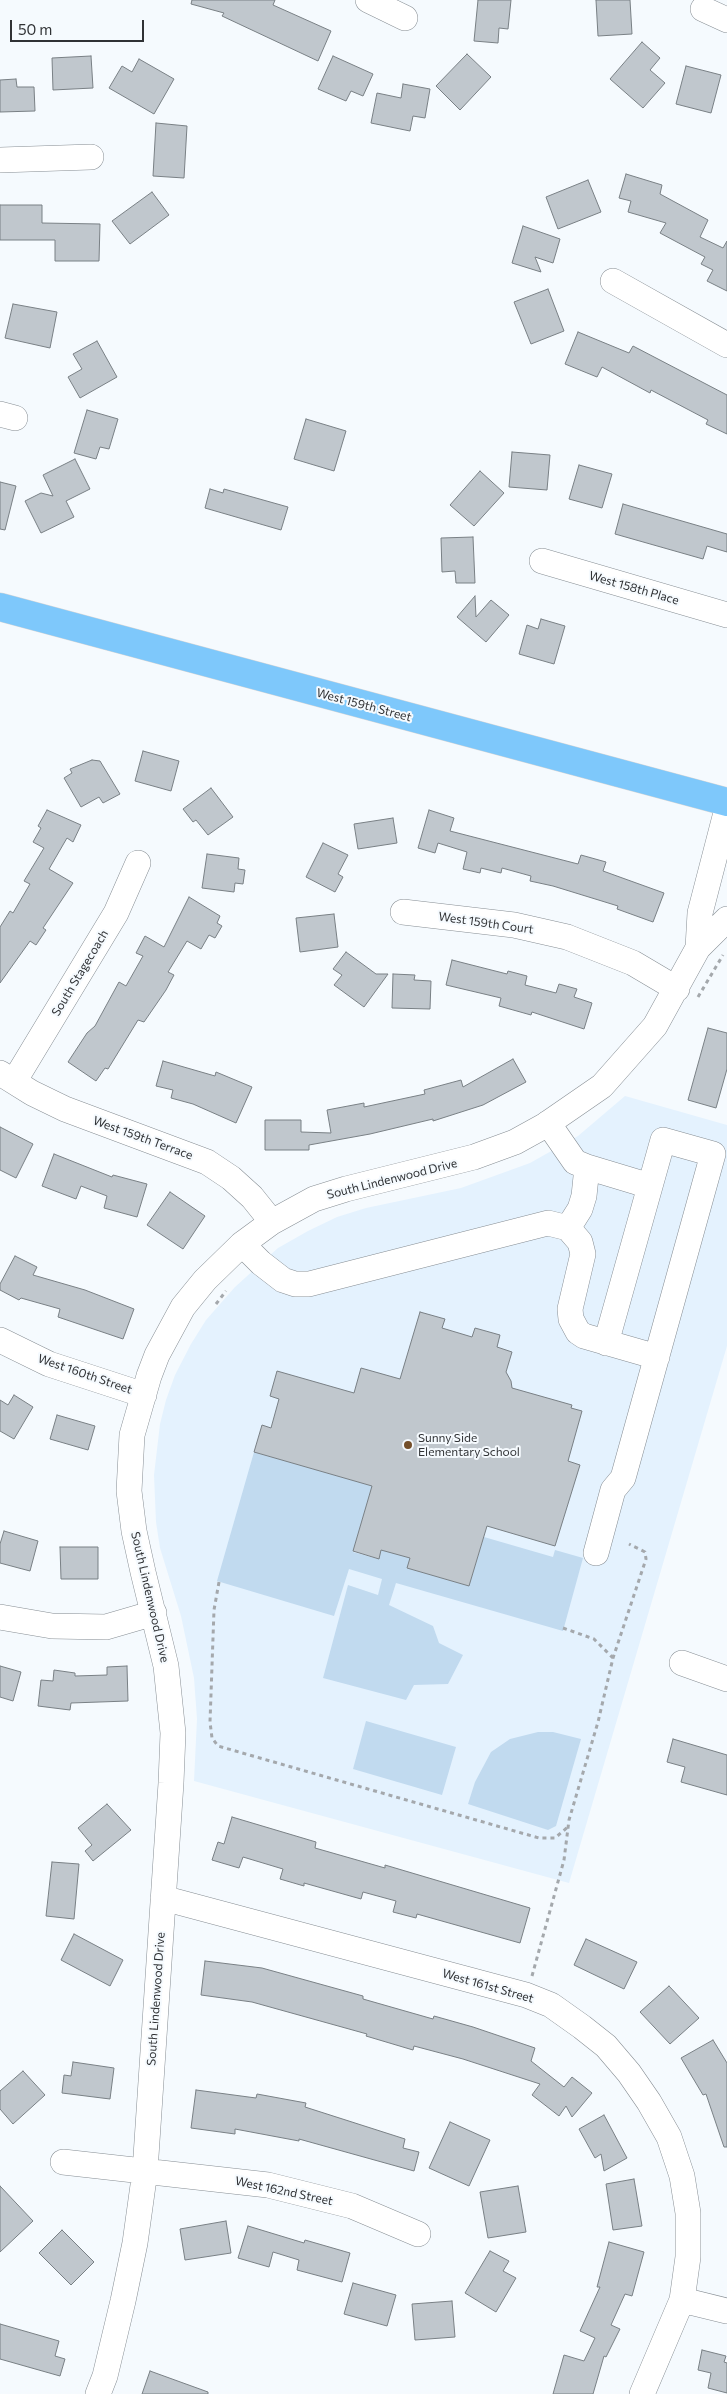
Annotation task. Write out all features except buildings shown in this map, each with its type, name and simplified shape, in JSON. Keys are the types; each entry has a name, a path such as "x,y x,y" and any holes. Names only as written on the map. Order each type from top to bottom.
{"main road":[{"name":"West 159th Street","path":"0,607 727,802"}],"street":[{"path":"368,0 405,18"},
{"path":"703,9 727,20"},
{"path":"0,160 91,157"},
{"path":"614,281 727,345"},
{"name":"West 158th Place","path":"542,561 727,615"},
{"name":"South Lindenwood Drive","path":"698,948 700,913 727,809"},
{"name":"South Stagecoach","path":"8,1076 116,913 138,863"},
{"name":"West 159th Court","path":"403,912 514,925 567,937 633,963 677,989"},
{"name":"South Lindenwood Drive","path":"98,2394 105,2376 123,2301 135,2243 145,2171 173,1733 166,1666 134,1530 129,1491 132,1435 157,1355 183,1307 205,1280 242,1244 272,1222 314,1199 346,1189 474,1157 515,1142 548,1123 602,1086 655,1026 698,948 727,919"},
{"name":"West 159th Terrace","path":"8,1076 32,1092 64,1108 182,1151 206,1162 231,1178 252,1197 272,1222"},
{"path":"548,1123 575,1162 650,1186"},
{"path":"596,1553 613,1490 623,1478 713,1154 663,1140 606,1343"},
{"path":"568,1228 580,1209 584,1196 587,1167"},
{"path":"242,1244 283,1280 295,1284 309,1284 548,1223 568,1228 580,1242 583,1254 570,1309 571,1319 578,1332 584,1336 606,1343 657,1357"},
{"name":"West 160th Street","path":"0,1340 49,1364 144,1395"},
{"path":"0,1617 52,1626 106,1627 154,1613"},
{"path":"682,1663 727,1679"},
{"name":"West 161st Street","path":"163,1898 526,1995 551,2005 606,2046 630,2073 669,2137 682,2176 688,2214 688,2257 682,2300 642,2394"},
{"name":"West 162nd Street","path":"63,2162 248,2182 317,2196 352,2206 418,2234"},
{"path":"682,2300 727,2311"}],"path":[{"path":"213,1306 232,1285"},
{"path":"530,1984 564,1860 569,1826 613,1658 646,1555 645,1552 629,1544"},
{"path":"219,1582 214,1610 210,1722 212,1738 218,1746 539,1838 554,1838 569,1826"},
{"path":"563,1628 594,1639 613,1658"}],"shaded area":[{"path":"625,1096 727,1125 727,1346 569,1883 194,1781 197,1719 194,1678 181,1616 160,1548 156,1522 154,1475 160,1424 166,1400 175,1375 206,1320 235,1287 278,1248 308,1231 337,1217 366,1208 461,1188 530,1163 578,1136"},
{"path":"254,1452 372,1486 353,1552 378,1559 381,1550 410,1558 407,1568 469,1586 484,1537 553,1557 555,1550 583,1558 563,1631 396,1583 389,1605 433,1626 439,1643 463,1655 448,1684 414,1685 406,1700 323,1678 348,1585 378,1595 382,1579 349,1569 334,1616 217,1581"},
{"path":"366,1721 456,1747 442,1795 353,1769"},
{"path":"538,1732 553,1732 581,1739 556,1826 548,1830 468,1804 475,1782 491,1752 510,1739"}],"place":[{"name":"Sunny Side Elementary School","path":"408,1445"}]}
